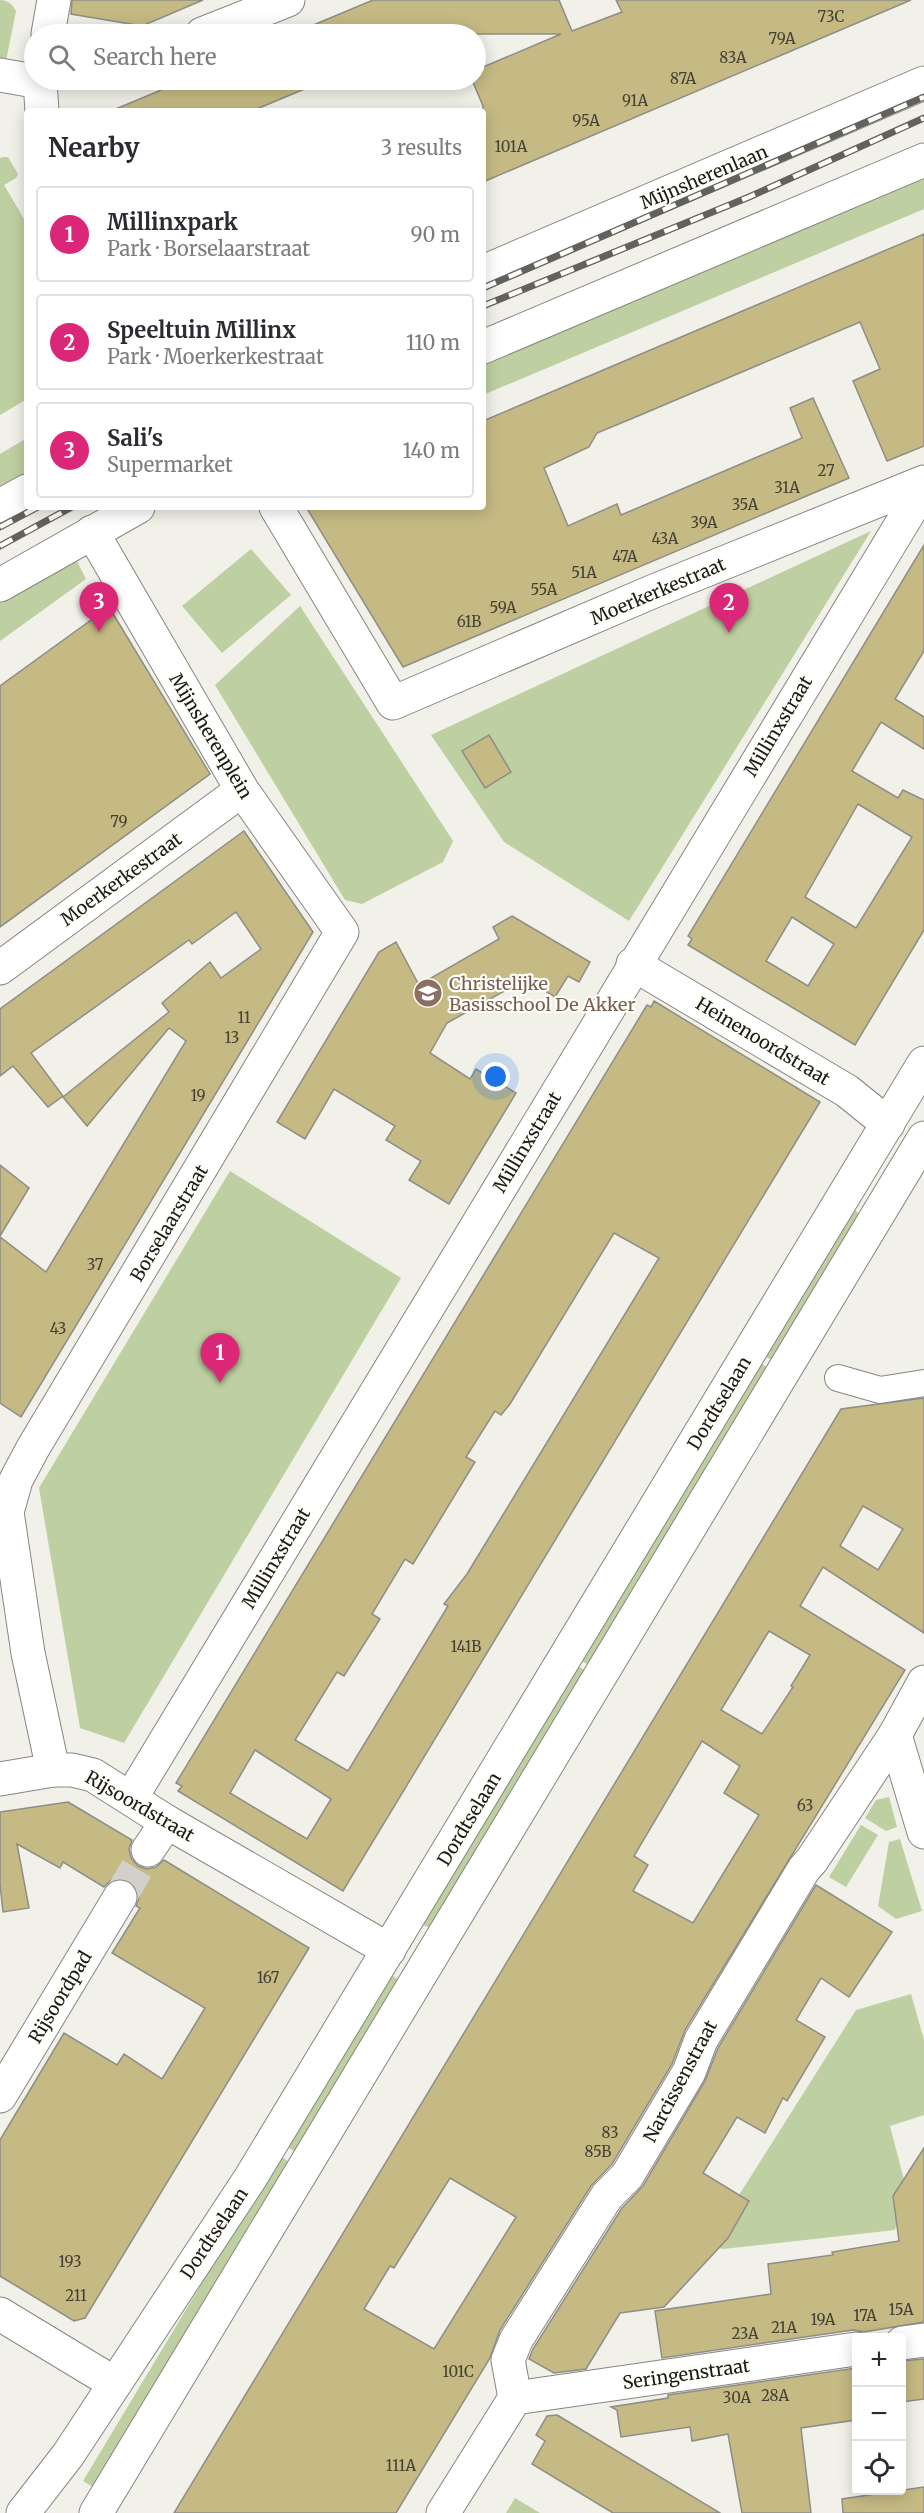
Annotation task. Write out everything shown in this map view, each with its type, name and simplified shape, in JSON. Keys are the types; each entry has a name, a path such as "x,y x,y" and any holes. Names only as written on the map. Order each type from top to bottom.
{"street":[{"path":"50,24 54,0"},
{"path":"227,24 288,0"},
{"path":"0,75 24,82"},
{"name":"Mijnsherenlaan","path":"486,271 924,83"},
{"path":"486,345 924,160"},
{"name":"Moerkerkestraat","path":"278,510 393,703 664,587 924,482"},
{"name":"Millinxstraat","path":"131,1798 633,964 924,487"},
{"path":"0,506 24,493"},
{"path":"0,585 132,510"},
{"name":"Mijnsherenplein","path":"92,532 242,790 342,932"},
{"name":"Moerkerkestraat","path":"0,968 242,790"},
{"name":"Borselaarstraat","path":"3,1512 8,1471 33,1448 342,932"},
{"name":"Heinenoordstraat","path":"633,964 848,1090 888,1124"},
{"name":"Dordtselaan","path":"24,2509 68,2455 251,2177 924,1063"},
{"path":"96,2513 921,1150 888,1124"},
{"path":"838,1378 880,1390 924,1383"},
{"path":"0,1779 53,1770 28,1653 3,1512"},
{"name":"Narcissenstraat","path":"515,2398 508,2360 516,2340 607,2196 627,2176 689,2072 701,2040 804,1869 813,1860 896,1735 924,1682"},
{"path":"896,1735 924,1832"},
{"name":"Rijsoordstraat","path":"53,1770 72,1770 93,1775 167,1822 389,1950"},
{"path":"148,1850 167,1822"},
{"name":"Rijsoordpad","path":"0,2096 120,1897"},
{"path":"0,2314 114,2383"},
{"path":"906,2342 924,2340"},
{"name":"Seringenstraat","path":"515,2398 852,2350"},
{"path":"443,2513 515,2398"}],"green space":[{"path":"0,0 10,3 16,11 6,61 0,63"},
{"path":"8,157 18,174 16,178 4,185 24,219 24,401 0,415 0,158"},
{"path":"924,172 924,209 486,394 486,356"},
{"path":"24,440 24,480 0,493 0,454"},
{"path":"871,531 629,921 504,842 431,735"},
{"path":"251,549 291,595 222,653 182,606"},
{"path":"72,551 86,579 0,641 0,590"},
{"path":"300,606 453,841 443,862 362,904 345,900 215,685"},
{"path":"230,1171 401,1278 124,1743 80,1728 39,1488"},
{"path":"849,1204 866,1221 779,1364 759,1353"},
{"path":"754,1359 775,1372 595,1669 575,1657"},
{"path":"571,1662 593,1675 436,1932 415,1920"},
{"path":"889,1797 897,1827 886,1831 865,1818 876,1800"},
{"path":"861,1825 878,1835 846,1887 829,1877"},
{"path":"900,1839 922,1911 896,1919 878,1906 889,1842"},
{"path":"389,1974 406,1984 301,2155 284,2145"},
{"path":"911,1994 924,2040 924,2115 890,2126 904,2180 893,2196 897,2222 895,2230 723,2249 714,2247 710,2241 856,2010"},
{"path":"279,2155 296,2167 98,2490 83,2481"},
{"path":"515,2498 540,2513 506,2513"}],"building":[{"path":"72,0 203,0 147,24 130,24 71,14"},
{"path":"373,0 559,0 572,31 622,12 616,0 911,0 486,181 486,108 483,108 476,90 486,90 486,66 561,34 486,34 486,24 316,24"},
{"path":"161,90 302,90 259,108 118,108"},
{"path":"924,234 924,446 887,461 853,381 880,369 860,322 597,433 589,447 544,468 568,526 617,504 621,515 802,438 790,408 813,398 849,478 403,667 308,510 486,510 486,420"},
{"path":"924,545 924,651 895,699 924,717 924,749 881,722 852,771 898,798 903,790 924,800 924,930 855,1045 688,945 692,939 688,936","holes":["858,804 912,837 856,928 805,897","792,917 834,944 808,986 766,961"]},
{"path":"109,607 210,774 0,927 0,686"},
{"path":"489,735 511,772 485,788 462,751"},
{"path":"244,831 313,932 21,1417 0,1403 0,1237 46,1272 186,1041 169,1028 87,1126 63,1097 169,1012 162,1003 210,962 221,978 261,949 236,912 192,944 189,940 31,1053 63,1096 48,1107 13,1066 0,1076 0,1009"},
{"path":"512,916 590,962 579,982 568,976 555,997 526,979 447,1023 430,1053 470,1079 476,1069 516,1093 449,1204 409,1180 421,1161 386,1140 395,1126 334,1089 305,1139 277,1122 379,952 396,942 419,985 499,939 493,927"},
{"path":"654,1001 820,1102 343,1891 178,1791 182,1786 176,1783 647,1005 651,1007","holes":["614,1233 659,1258 467,1574 444,1604 448,1606 348,1771 295,1740 337,1672 344,1676 380,1619 372,1614 405,1559 413,1564 475,1462 466,1457 495,1411 501,1415 510,1404","255,1750 331,1799 307,1839 230,1793"]},
{"path":"0,1165 29,1188 0,1236"},
{"path":"924,1398 924,1633 823,1567 800,1606 905,1670 685,2030 672,2064 612,2164 591,2186 500,2330 490,2358 396,2513 174,2513 841,1409","holes":["863,1506 903,1529 878,1570 840,1546","769,1631 810,1655 791,1686 793,1687 762,1734 721,1710","702,1741 740,1766 724,1793 759,1815 693,1923 633,1891 648,1865 634,1856","450,2178 516,2217 434,2349 364,2309 390,2266 394,2268"]},
{"path":"68,1802 132,1840 129,1849 131,1858 138,1866 147,1869 156,1867 164,1860 309,1948 85,2318 74,2321 0,2276 0,2140 64,2033 117,2065 124,2054 162,2079 205,2008 112,1953 140,1908 136,1906 139,1898 137,1888 129,1881 120,1878 111,1880 104,1887 63,1862 60,1868 17,1844 29,1908 3,1912 0,1884 0,1812"},
{"path":"816,1885 892,1932 849,1997 821,1978 796,2020 825,2037 787,2101 783,2098 765,2133 737,2117 703,2173 749,2201 728,2238 664,2307 620,2313 586,2369 554,2373 529,2359 533,2349 622,2208 643,2186 705,2081 718,2048"},
{"path":"924,2148 924,2322 662,2358 655,2311 771,2294 768,2264 833,2255 832,2252 899,2241 893,2196"},
{"path":"924,2359 924,2399 906,2401 906,2361"},
{"path":"852,2369 852,2421 801,2428 811,2513 742,2513 728,2434 692,2441 690,2427 621,2437 617,2410 611,2407 668,2398 668,2395"},
{"path":"557,2415 720,2513 613,2513 532,2464 545,2441 536,2435 547,2416"},
{"path":"924,2487 924,2513 843,2513 842,2499 869,2495 906,2495 906,2490"}],"tunnel":[{"path":"120,1897 148,1850"}],"railway":[{"path":"486,287 924,97"},
{"path":"486,305 749,197 924,118"},
{"path":"0,527 32,510"},
{"path":"0,546 66,510"}],"place":[{"name":"Sali's","path":"99,632"},
{"name":"Speeltuin Millinx","path":"729,633"},
{"name":"Christelijke Basisschool De Akker","path":"428,993"},
{"name":"Millinxpark","path":"220,1383"}]}
